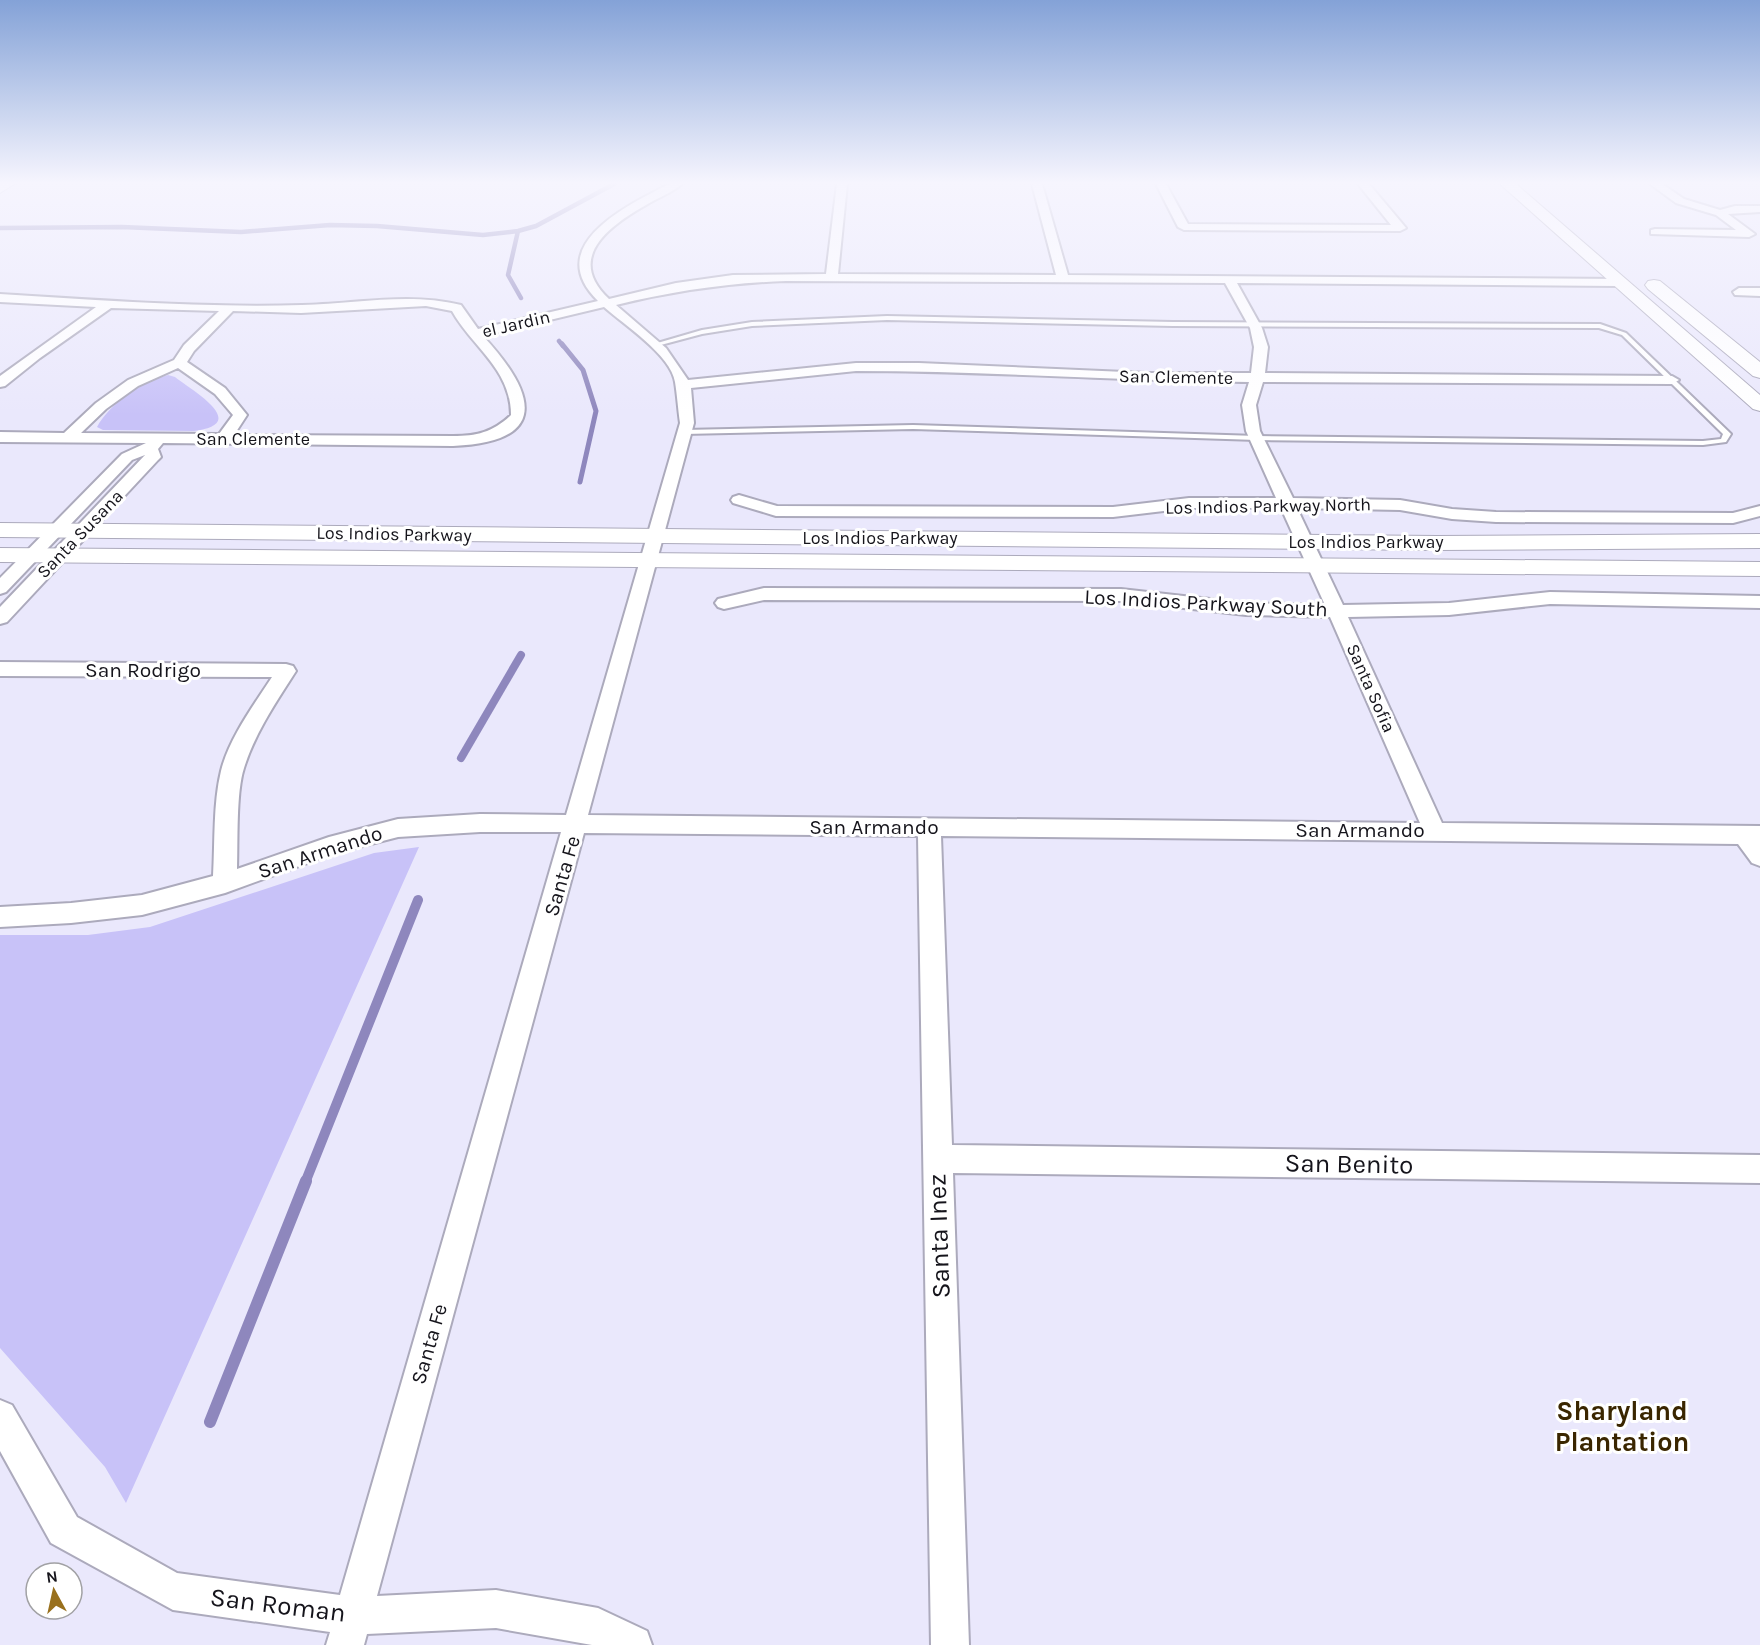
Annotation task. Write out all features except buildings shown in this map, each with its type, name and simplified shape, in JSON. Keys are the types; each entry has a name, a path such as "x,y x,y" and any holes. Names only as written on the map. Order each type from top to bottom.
{"street":[{"name":"Santa Fe","path":"349,1631 687,423 680,375 657,344 607,302 586,279 583,261"},
{"path":"832,277 834,261"},
{"path":"1057,261 1062,279"},
{"path":"1595,261 1760,405"},
{"name":"el Jardin","path":"0,298 108,304 301,309 426,302 457,308 462,320 474,334 676,287 734,279 832,277 1619,282"},
{"path":"1644,277 1760,372"},
{"name":"Santa Sofia","path":"1229,280 1254,325 1261,347 1257,378 1249,405 1257,438 1434,830"},
{"path":"1738,292 1760,292"},
{"path":"0,383 35,355 108,304"},
{"path":"67,438 101,406 133,383 178,363 189,348 230,307"},
{"name":"San Clemente","path":"0,437 155,443 224,439 486,440 504,431 518,416 516,392 500,363 474,334"},
{"path":"178,363 211,381 232,402 240,415 224,439"},
{"name":"San Clemente","path":"681,385 866,367 919,367 1056,375 1672,380"},
{"name":"Santa Susana","path":"0,588 127,457 155,443"},
{"name":"Santa Susana","path":"0,618 153,458 155,443"},
{"name":"Los Indios Parkway North","path":"739,500 776,511 1113,512 1189,503 1400,505 1452,514 1496,517 1733,518 1760,511"},
{"name":"Los Indios Parkway","path":"0,530 1316,565 1760,569"},
{"name":"Los Indios Parkway","path":"0,555 1304,542 1760,541"},
{"name":"Los Indios Parkway South","path":"724,603 764,594 1109,595 1246,609 1336,610 1449,609 1550,598 1760,602"},
{"name":"San Rodrigo","path":"0,669 286,670 253,722 232,770 227,818 225,884"},
{"name":"San Armando","path":"0,917 70,913 142,905 225,884 329,846 398,828 480,823 576,826 1434,830 1752,835"},
{"name":"Santa Inez","path":"929,828 950,1645"},
{"path":"1752,835 1760,857"},
{"name":"San Benito","path":"937,1159 1760,1169"},
{"name":"San Roman","path":"0,1417 64,1530 172,1591 349,1631 496,1609 598,1627 633,1645"}],"lane":[{"path":"657,344 702,332 752,324 887,318 1254,325 1600,326 1624,334 1727,434 1724,441 1257,438 913,427 684,432"}],"shaded area":[{"path":"168,375 175,377 204,398 218,415 218,422 210,427 194,431 103,430 97,427 118,402 138,388"},
{"path":"419,847 126,1503 105,1467 0,1348 0,935 88,935 150,927 374,853"}],"waterway":[{"path":"511,261 508,275 521,298"},
{"path":"559,341 563,346"},
{"path":"562,344 583,370 596,411 580,482"},
{"path":"461,758 521,655"},
{"path":"305,1183 418,900"},
{"path":"210,1422 306,1181"}],"district":[{"name":"Sharyland Plantation","path":"1622,1426"}]}
